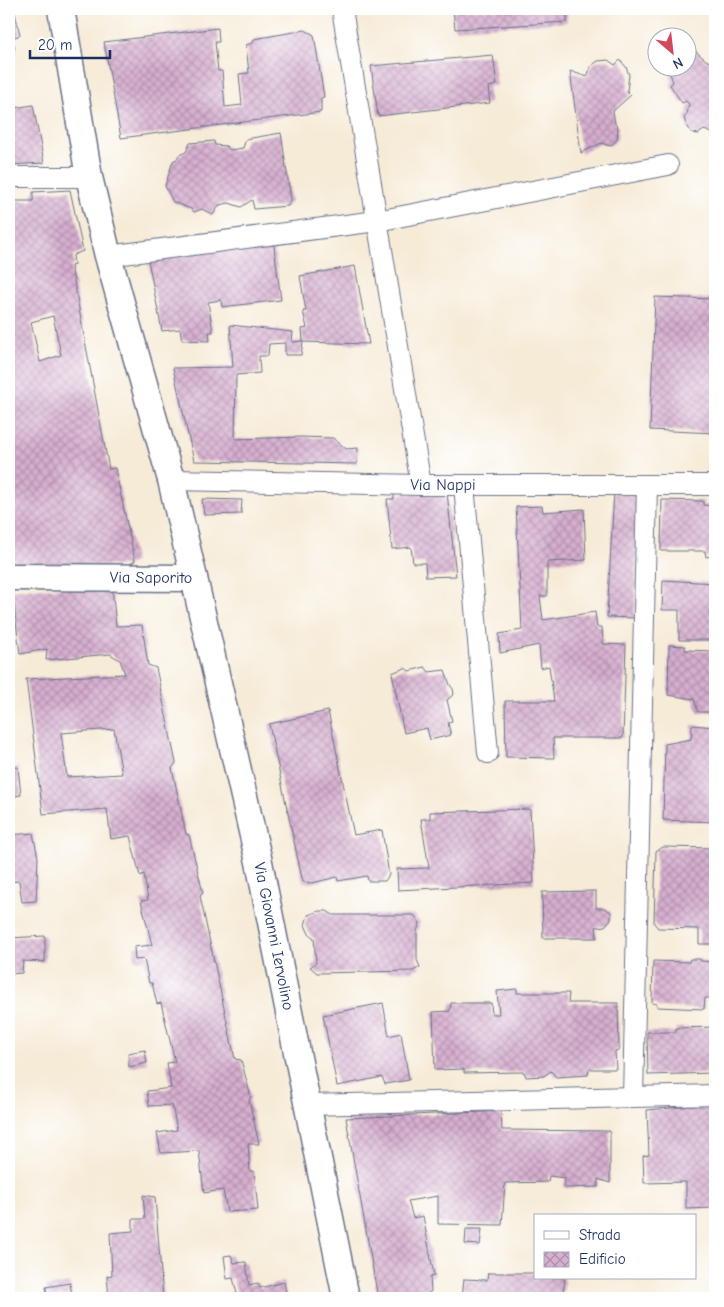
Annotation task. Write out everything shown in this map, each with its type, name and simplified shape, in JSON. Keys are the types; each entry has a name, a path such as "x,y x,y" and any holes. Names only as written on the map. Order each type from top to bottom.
{"street":[{"name":"Via Saporito","path":"9,577 194,578 171,480 108,256 89,178 61,9"},
{"path":"342,9 421,485"},
{"path":"108,256 377,221 668,165"},
{"path":"9,177 89,178"},
{"name":"Via Nappi","path":"171,480 421,485 715,486"},
{"path":"464,485 488,753"},
{"path":"633,1097 647,485"},
{"name":"Via Giovanni Iervolino","path":"194,578 259,862 346,1298"},
{"path":"308,1105 715,1095"}],"building":[{"path":"9,9 14,9 20,35 10,39 15,47 9,57"},
{"path":"453,9 567,9 567,22 455,29"},
{"path":"218,28 219,42 215,42 218,71 222,71 225,107 242,105 239,74 249,73 246,45 253,43 254,39 305,30 314,35 324,97 321,98 321,112 121,138 104,42"},
{"path":"696,52 707,61 715,62 715,134 704,130 698,134 688,129 684,118 689,104 686,101 682,103 670,85 673,82 672,78 696,78"},
{"path":"493,55 497,85 488,87 490,103 378,116 371,66"},
{"path":"608,60 615,65 620,60 626,67 629,75 627,91 631,95 613,111 615,124 618,127 617,140 610,146 601,143 581,153 570,71 587,77 591,66 598,61"},
{"path":"9,67 16,92 11,93 14,108 33,105 44,163 9,165"},
{"path":"281,133 291,200 288,206 254,209 252,200 241,207 229,203 219,205 213,215 202,209 194,212 173,202 165,186 173,161 179,155 186,152 190,143 214,141 215,145 226,146 230,150 243,148 246,139"},
{"path":"70,190 83,251 73,255 74,265 71,266 109,469 115,468 135,561 127,566 9,564 9,201 33,201 33,192","holes":["53,316 61,355 40,362 31,322"]},
{"path":"273,239 281,300 222,307 221,300 208,302 213,332 209,332 210,341 182,340 180,329 162,331 148,260"},
{"path":"355,266 369,344 303,342 301,355 285,355 285,343 269,344 268,356 259,356 260,373 236,375 235,439 333,438 346,449 358,448 357,464 194,461 173,368 233,367 230,325 293,332 292,342 303,341 302,329 307,328 303,311 306,311 300,276"},
{"path":"655,297 715,299 715,433 650,430"},
{"path":"614,491 638,491 635,618 607,617"},
{"path":"447,492 456,576 426,577 425,563 413,563 411,547 392,549 387,499 394,499 394,494"},
{"path":"202,499 242,500 241,514 204,515"},
{"path":"662,500 703,501 703,505 715,506 715,555 706,557 705,551 661,551"},
{"path":"542,506 543,512 584,509 586,560 547,562 547,596 540,596 543,620 595,612 597,627 602,627 603,644 626,645 623,738 553,738 554,758 506,757 505,701 554,701 549,666 541,668 539,645 500,653 499,634 522,630 516,507"},
{"path":"663,580 715,583 715,640 679,640 679,610 662,610"},
{"path":"112,587 116,626 142,625 148,665 156,668 176,763 172,768 186,834 189,835 203,893 200,896 235,1059 241,1060 251,1097 249,1100 259,1144 248,1144 250,1171 254,1171 258,1210 227,1212 223,1190 204,1193 199,1151 161,1153 157,1133 177,1130 172,1105 149,1106 147,1091 171,1088 167,1063 175,1062 161,1003 157,1004 152,983 149,983 144,959 135,960 134,947 152,945 141,901 148,900 144,874 140,876 130,836 111,839 107,809 43,814 26,679 125,674 120,660 110,654 46,660 47,649 20,654 12,589","holes":["114,729 122,774 67,777 61,733"]},
{"path":"669,645 685,646 685,650 715,651 715,712 698,712 694,699 668,695"},
{"path":"425,667 429,672 445,670 454,694 447,700 452,721 448,723 451,735 430,740 427,728 404,733 392,673 405,668 409,671"},
{"path":"328,711 354,835 382,830 389,875 385,881 368,881 367,876 338,881 337,877 312,883 303,882 269,724"},
{"path":"692,725 715,727 715,822 663,820 665,744 691,739"},
{"path":"18,767 21,795 9,797 9,768"},
{"path":"530,809 534,883 398,890 397,869 429,868 421,819 430,819 430,812"},
{"path":"33,833 38,858 36,901 22,902 19,881 9,882 9,835"},
{"path":"663,847 715,848 715,944 699,944 699,929 658,928 654,923 656,851"},
{"path":"596,891 596,908 605,908 611,912 611,919 605,926 596,927 597,938 543,938 542,892"},
{"path":"319,911 327,911 333,915 414,915 420,923 417,931 417,960 420,967 413,971 317,973 310,967 316,963 314,938 309,934 305,925 308,915"},
{"path":"45,936 45,962 23,961 22,973 9,974 9,938"},
{"path":"690,959 715,962 715,998 705,998 704,1009 657,1007 657,1004 652,1003 653,961 689,962"},
{"path":"517,989 517,993 569,993 568,1003 618,1003 619,1050 615,1051 616,1069 589,1069 588,1075 556,1077 551,1071 544,1076 526,1077 524,1072 464,1073 464,1069 435,1070 433,1012 450,1011 451,1003 491,1003 492,1014 499,1014 497,991"},
{"path":"383,1003 389,1036 401,1033 409,1080 385,1084 382,1077 337,1086 323,1015"},
{"path":"715,1027 714,1073 648,1075 647,1032 676,1032 676,1028"},
{"path":"145,1050 147,1063 129,1067 128,1053"},
{"path":"715,1104 715,1208 686,1209 686,1182 644,1183 643,1156 649,1155 647,1110"},
{"path":"501,1111 502,1130 610,1131 610,1183 598,1179 598,1187 564,1188 565,1178 549,1176 548,1182 505,1183 502,1225 438,1224 438,1196 408,1201 413,1218 423,1216 434,1276 430,1277 431,1291 428,1294 428,1298 378,1298 346,1118"},
{"path":"143,1195 155,1197 163,1298 109,1298 107,1276 112,1275 110,1233 133,1231 133,1219 145,1219"},
{"path":"466,1229 482,1229 480,1245 465,1244"},
{"path":"231,1255 234,1263 246,1262 249,1285 258,1283 260,1288 284,1282 287,1298 238,1298 233,1278 227,1279 224,1256"},
{"path":"488,1273 534,1273 534,1280 565,1280 563,1293 518,1298 462,1298 464,1279 487,1280"},
{"path":"70,1283 72,1295 47,1298 46,1287"}]}
